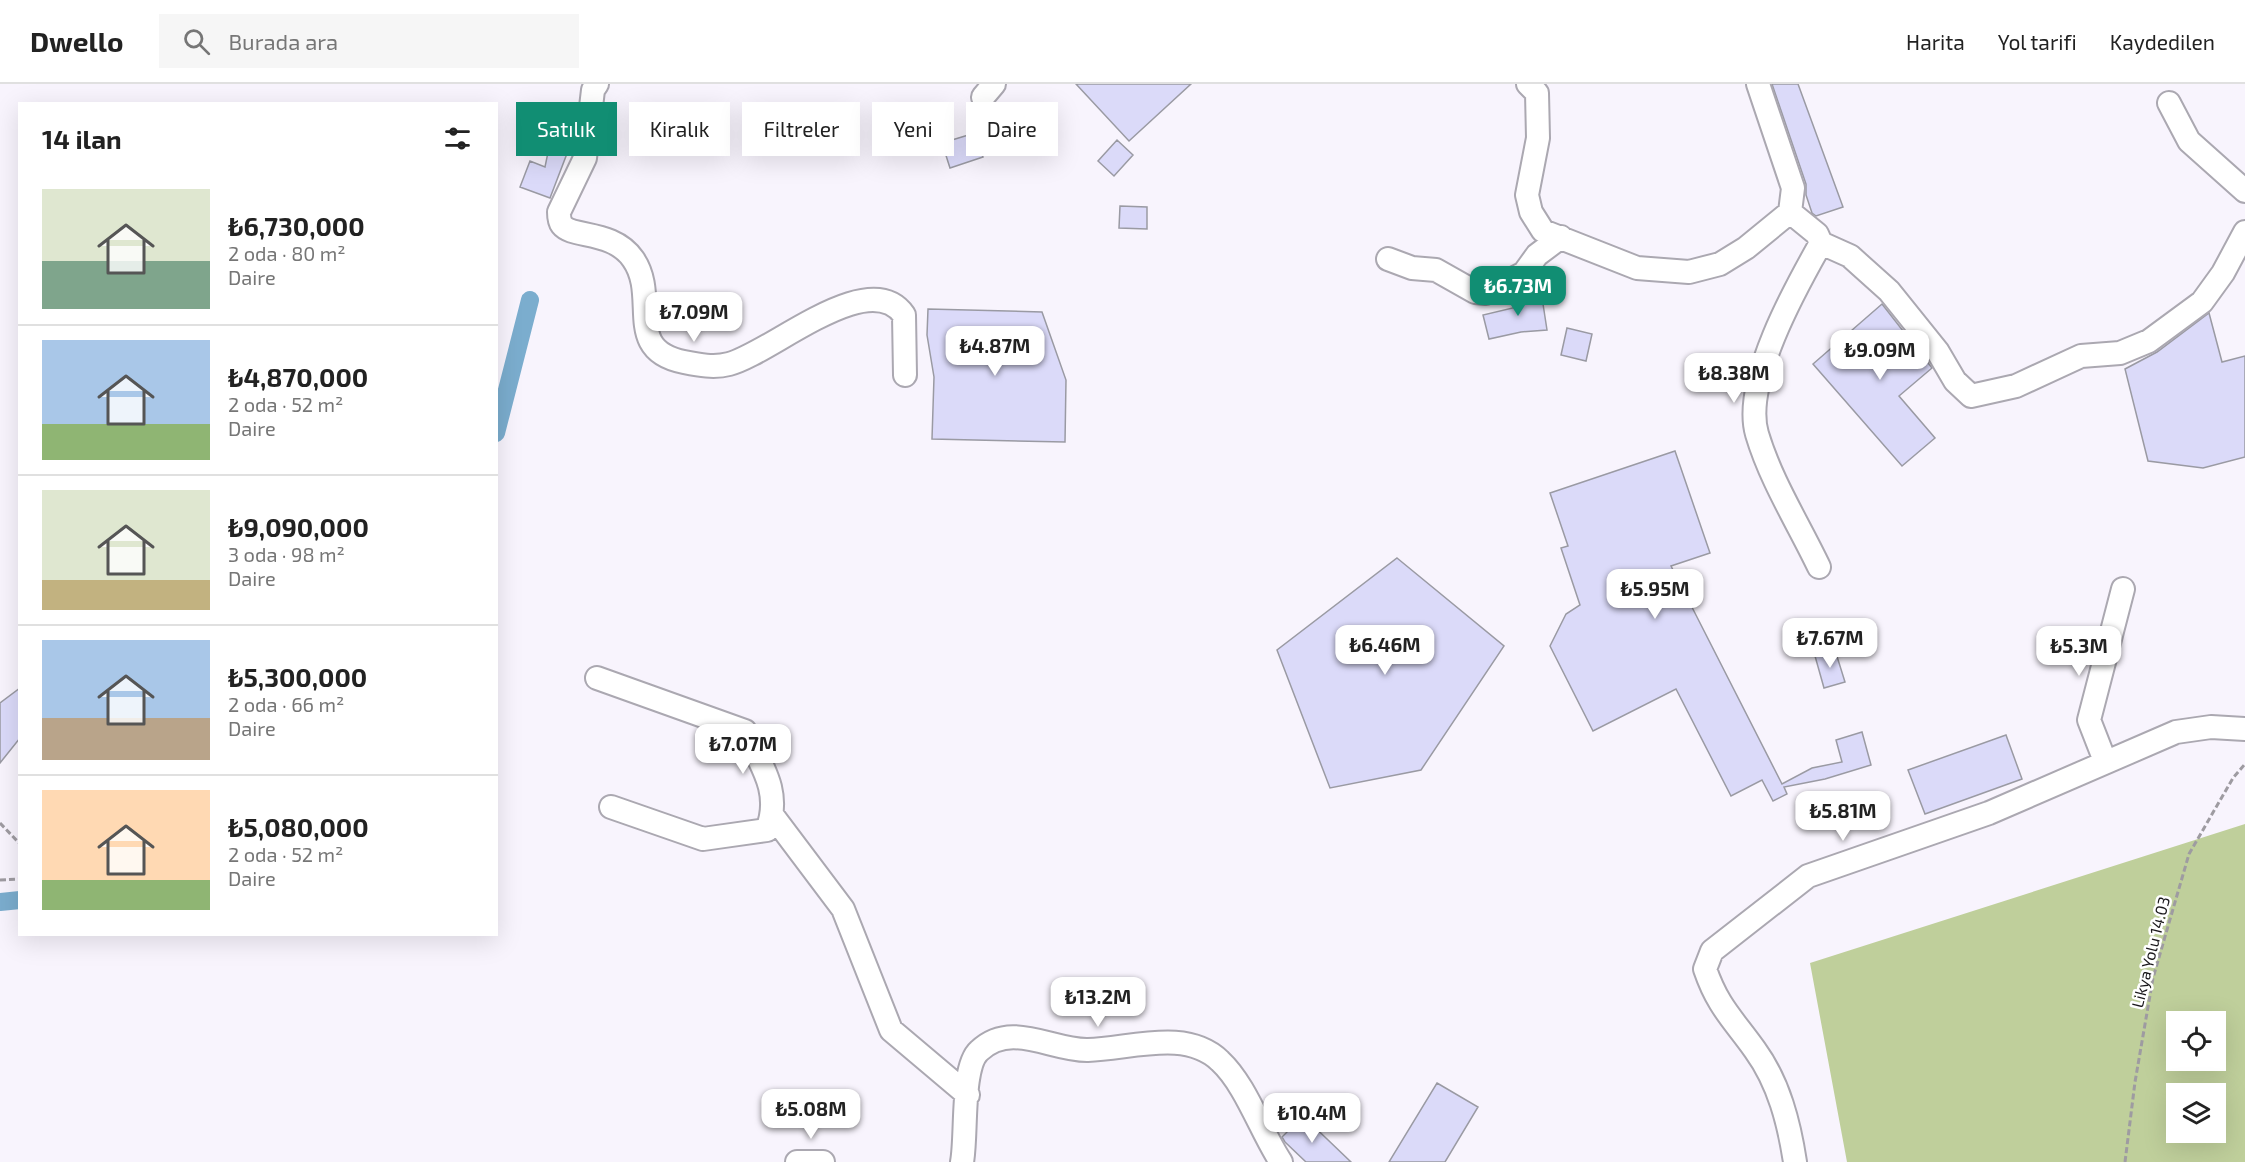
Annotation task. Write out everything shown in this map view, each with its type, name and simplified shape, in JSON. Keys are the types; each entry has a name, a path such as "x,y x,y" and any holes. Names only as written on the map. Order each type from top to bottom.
{"street":[{"path":"597,84 593,90 585,158 559,212 559,219 567,229 613,241 633,258 643,282 648,339 654,349 670,359 699,365 729,364 747,357 826,313 862,301 881,299 899,308 904,315 905,375"},
{"path":"1528,84 1536,93 1538,138 1527,195 1531,212 1543,231 1637,268 1689,272 1720,264 1729,259 1783,221 1790,212 1793,188 1758,84"},
{"path":"2169,103 2189,141 2245,191"},
{"path":"1790,212 1817,234 1821,243 1850,256 1889,291 1938,352 1955,381 1971,396 2016,386 2081,356 2120,353 2149,341 2202,302 2223,273 2245,232"},
{"path":"1388,259 1412,268 1436,270 1475,291 1486,293 1524,273 1537,255 1561,237"},
{"path":"1820,567 1773,475 1756,432 1754,410 1755,392 1792,293 1821,243"},
{"path":"2105,761 2089,720 2123,589"},
{"path":"597,678 745,730 773,791 772,816 767,830 703,839 611,807"},
{"path":"1795,1162 1789,1123 1774,1083 1756,1051 1730,1021 1712,990 1705,969 1712,951 1808,876 1989,813 2176,732 2211,727 2245,729"},
{"path":"772,816 843,909 891,1030 968,1095"},
{"path":"962,1162 970,1068 978,1051 995,1041 1017,1037 1033,1038 1087,1050 1165,1043 1196,1046 1220,1060 1231,1074 1281,1162"},
{"path":"797,1162 823,1162"}],"path":[{"name":"Likya Yolu 14.03","path":"2125,1162 2135,1082 2153,978 2189,854 2233,778 2245,764"},
{"path":"0,823 18,842"},
{"path":"0,880 18,879"}],"green space":[{"path":"2245,824 2245,1162 1847,1162 1810,963"}],"building":[{"path":"1076,84 1191,84 1129,141"},
{"path":"1772,84 1798,84 1843,207 1816,216 1812,213 1806,195 1806,184"},
{"path":"966,136 966,156 983,157 950,168 946,156 954,156 954,139"},
{"path":"1117,140 1133,155 1114,176 1098,161"},
{"path":"547,156 566,156 550,198 520,187 530,161 545,167"},
{"path":"1120,206 1147,207 1147,229 1119,228"},
{"path":"1541,291 1547,330 1521,332 1489,339 1483,315 1517,307 1515,295"},
{"path":"1882,304 1932,368 1899,396 1935,438 1902,466 1813,364"},
{"path":"928,309 1042,312 1066,380 1065,442 932,439 934,377 927,335"},
{"path":"2209,313 2222,362 2245,356 2245,457 2203,468 2148,461 2125,369 2157,352"},
{"path":"1567,328 1592,334 1586,361 1561,355"},
{"path":"1675,451 1710,553 1671,566 1782,784 1812,768 1842,762 1836,740 1862,732 1871,765 1825,779 1784,787 1787,794 1773,801 1762,780 1731,796 1676,689 1593,731 1550,646 1566,614 1580,605 1561,548 1568,546 1550,493"},
{"path":"1397,558 1504,646 1421,770 1330,788 1277,650"},
{"path":"1835,650 1845,682 1824,688 1815,656"},
{"path":"18,690 18,740 0,763 0,703"},
{"path":"2006,735 2022,779 1925,814 1908,770"},
{"path":"1437,1083 1478,1107 1445,1162 1389,1162"},
{"path":"1303,1116 1351,1162 1306,1162 1285,1142 1282,1137"}],"waterway":[{"path":"498,425 530,300"},
{"path":"0,902 18,900"}]}
